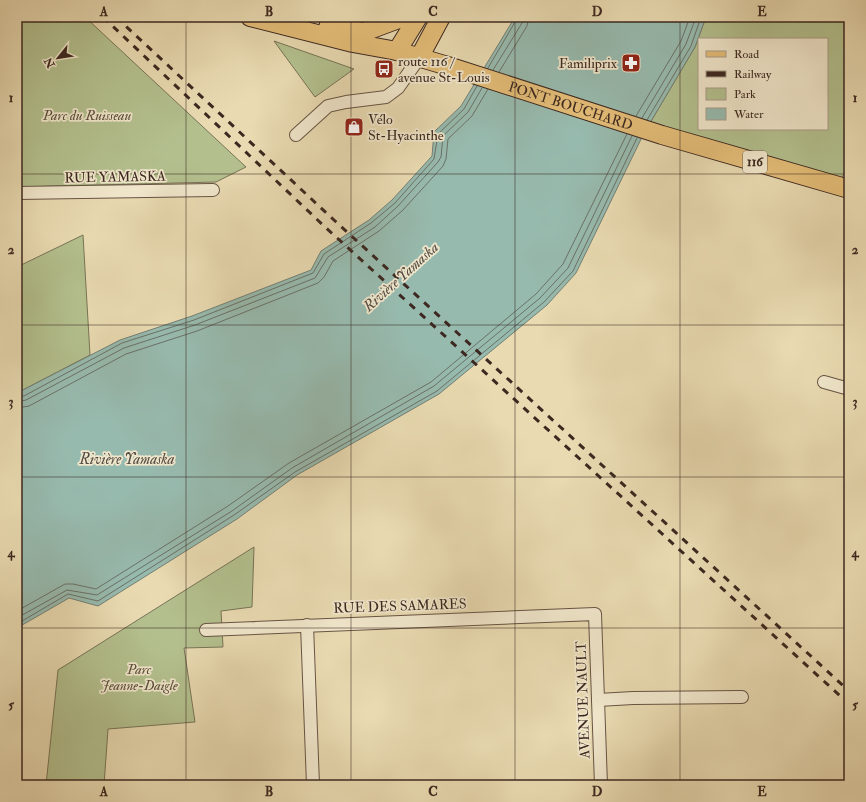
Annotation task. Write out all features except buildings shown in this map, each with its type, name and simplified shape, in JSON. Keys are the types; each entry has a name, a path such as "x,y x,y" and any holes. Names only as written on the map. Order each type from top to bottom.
{"main road":[{"name":"116","path":"250,17 419,58"},
{"path":"256,17 364,32 404,17"},
{"path":"397,52 418,17"},
{"path":"419,58 441,17"},
{"name":"PONT BOUCHARD","path":"419,58 458,69 662,135 849,189"}],"street":[{"path":"296,134 328,106 386,97 398,88 419,58"},
{"name":"RUE YAMASKA","path":"17,194 213,190"},
{"path":"824,382 849,389"},
{"name":"RUE DES SAMARES","path":"206,630 595,614"},
{"name":"AVENUE NAULT","path":"595,614 601,785"},
{"path":"307,625 314,785"},
{"path":"598,700 633,698 742,697"}],"green space":[{"name":"Parc du Ruisseau","path":"17,17 85,17 246,167 216,182 17,187"},
{"path":"706,17 849,17 849,160 838,189 644,133 695,47 698,39 698,130 828,130 828,38 698,38"},
{"path":"274,41 354,69 315,97"},
{"path":"83,235 90,355 17,393 17,267"},
{"name":"Parc Jeanne-Daigle","path":"254,547 252,607 221,611 223,647 184,648 195,722 108,729 104,785 46,785 58,670"}],"water":[{"name":"Rivière Yamaska","path":"515,17 706,17 695,47 644,133 576,273 547,305 439,394 297,475 237,519 98,606 69,598 17,628 17,393 120,340 192,316 311,270 321,251 369,220 392,200 432,156 434,132 461,106"}],"railway":[{"path":"103,17 324,226 849,704"},
{"path":"116,17 334,220 849,691"}],"place":[{"name":"Familiprix","path":"631,63"},
{"name":"route 116 / avenue St-Louis","path":"384,69"},
{"name":"Vélo St-Hyacinthe","path":"354,127"}]}
